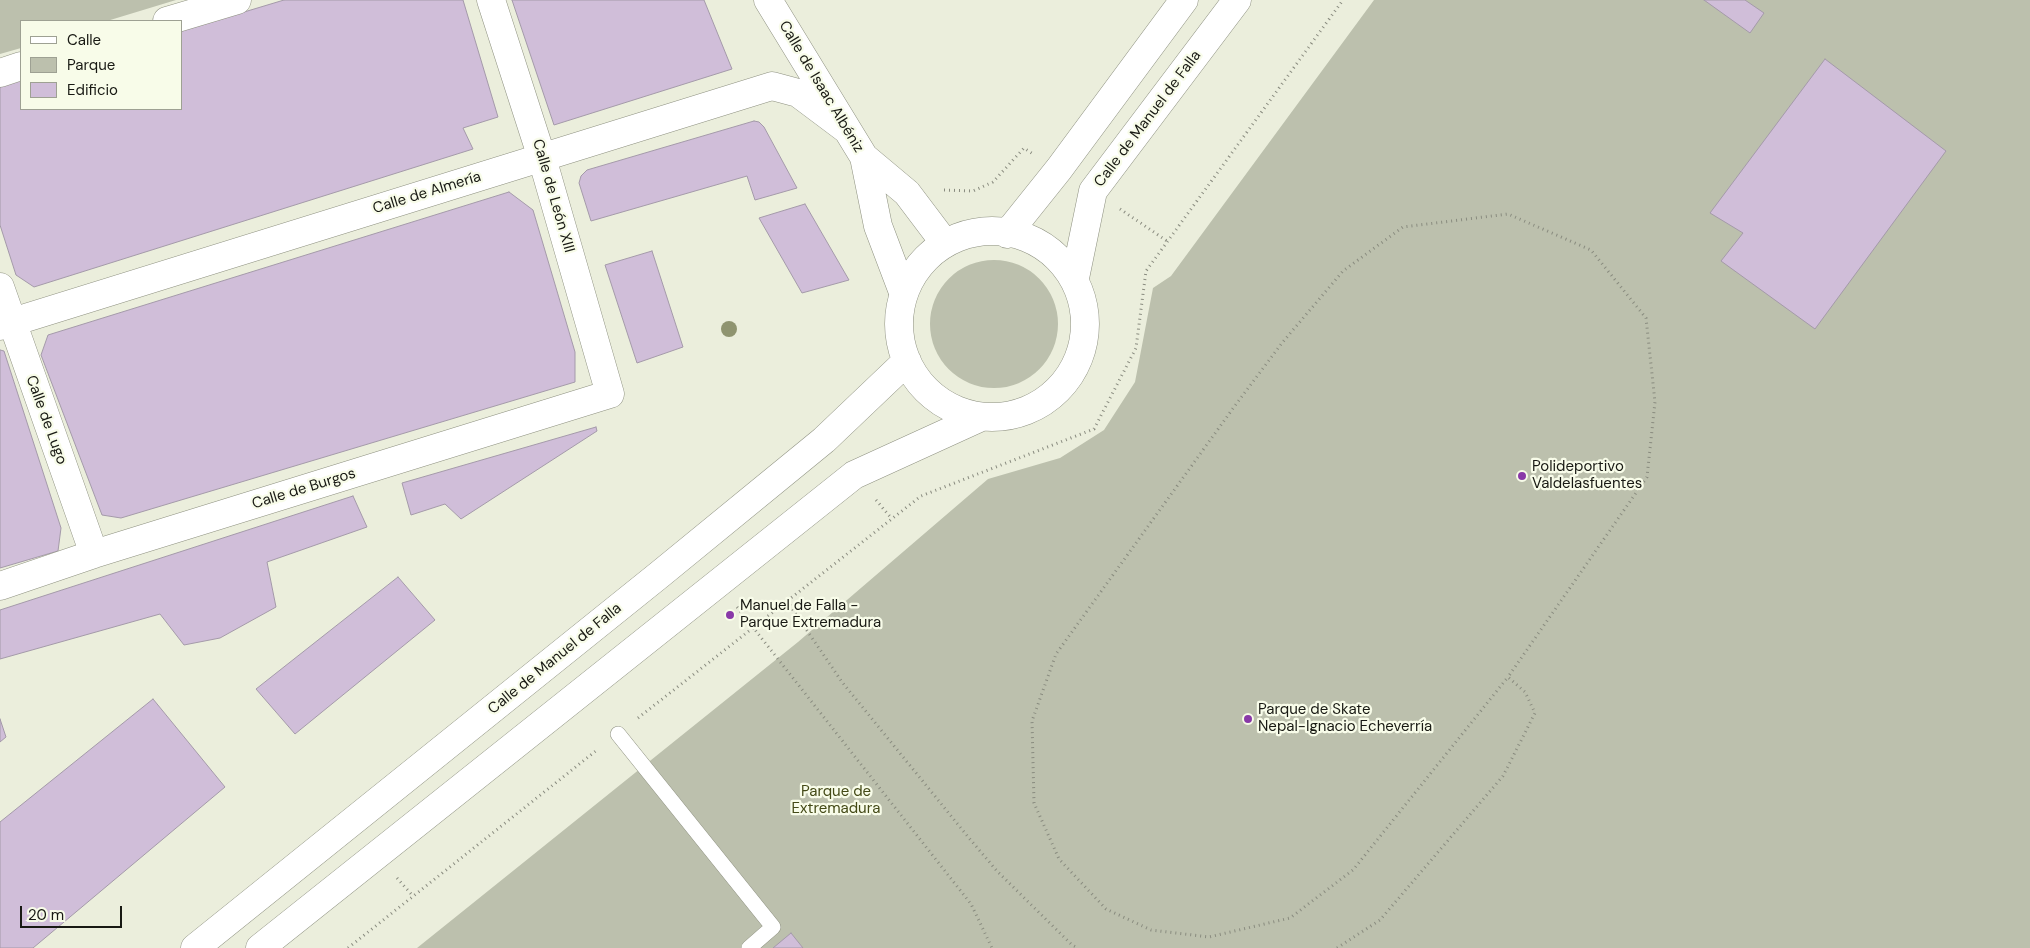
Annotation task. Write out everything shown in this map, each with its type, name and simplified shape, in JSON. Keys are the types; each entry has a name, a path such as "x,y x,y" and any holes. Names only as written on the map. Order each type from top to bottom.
{"main road":[{"path":"171,20 237,0"},
{"name":"Calle de León XIII","path":"491,0 542,158 610,394"},
{"name":"Calle de Isaac Albéniz","path":"768,0 864,157 878,226 903,292"},
{"path":"1006,234 1059,170 1184,0"},
{"name":"Calle de Manuel de Falla","path":"1075,278 1093,191 1237,0"},
{"path":"0,73 20,66"},
{"name":"Calle de Almería","path":"6,324 772,86 798,93 846,129"},
{"path":"864,157 907,193 944,242"},
{"path":"260,948 854,475 979,418 1012,417 1050,399 1073,374 1082,354 1087,322 1080,289 1075,278 1049,252 1025,238 1006,234 974,233 944,242 919,263 903,292 896,316 907,361 919,382 942,402 979,418"},
{"name":"Calle de Lugo","path":"0,287 6,324 94,554"},
{"name":"Calle de Manuel de Falla","path":"195,948 636,594 824,440 907,361"},
{"name":"Calle de Burgos","path":"0,586 94,554 610,394"}],"lane":[{"path":"618,734 773,927 749,948"}],"path":[{"path":"348,948 920,496 1094,428 1136,348 1146,271 1343,0"},
{"path":"939,188 948,191 973,191 993,182 1024,148 1059,170"},
{"path":"1508,214 1591,250 1646,318 1655,402 1647,477 1508,677 1353,870 1290,918 1209,936 1152,930 1129,920 1106,909 1058,859 1034,803 1032,721 1056,654 1234,406 1282,343 1343,271 1403,226 1508,214"},
{"path":"718,582 970,904 992,948"},
{"path":"787,601 842,682 969,838 997,871 1072,945 1078,948"},
{"path":"1337,948 1380,920 1503,776 1535,713 1525,692 1508,677"}],"green space":[{"path":"0,0 176,0 110,20 20,20 20,48 0,54"},
{"name":"Polideportivo Valdelasfuentes","path":"1374,0 2030,0 2030,948 417,948 798,642 988,479 1060,458 1104,430 1135,382 1153,288 1171,276"},
{"path":"994,260 1018,265 1039,279 1053,300 1058,324 1053,348 1039,369 1018,383 994,388 970,383 949,369 935,348 930,324 935,300 949,279 970,265"}],"building":[{"path":"284,0 463,0 498,117 463,128 473,149 34,287 16,275 0,225 0,87 20,80 20,110 182,110 182,31"},
{"path":"512,0 704,0 732,69 554,125"},
{"path":"1704,0 1745,0 1764,13 1750,33"},
{"path":"1825,59 1946,151 1815,329 1721,261 1743,233 1710,213"},
{"path":"754,121 759,122 764,127 797,188 755,200 747,176 591,221 579,183 581,176 587,170"},
{"path":"509,192 533,210 575,352 575,382 121,518 102,515 41,355 48,335"},
{"path":"805,204 849,280 802,293 759,218"},
{"path":"652,251 683,347 637,363 605,265"},
{"path":"0,350 4,351 61,528 58,551 0,568"},
{"path":"596,427 597,431 461,519 445,504 411,515 402,483"},
{"path":"353,496 367,527 267,562 276,607 220,638 184,645 160,614 0,659 0,610"},
{"path":"398,577 435,620 295,734 256,689"},
{"path":"153,699 225,787 33,948 0,948 0,822"},
{"path":"0,719 6,737 0,742"},
{"path":"791,933 803,948 773,948"}],"place":[{"name":"Polideportivo Valdelasfuentes","path":"1522,476"},
{"name":"Manuel de Falla - Parque Extremadura","path":"730,615"},
{"name":"Parque de Skate Nepal-Ignacio Echeverría","path":"1248,719"}],"park label":[{"name":"Parque de Extremadura","path":"836,800"}]}
